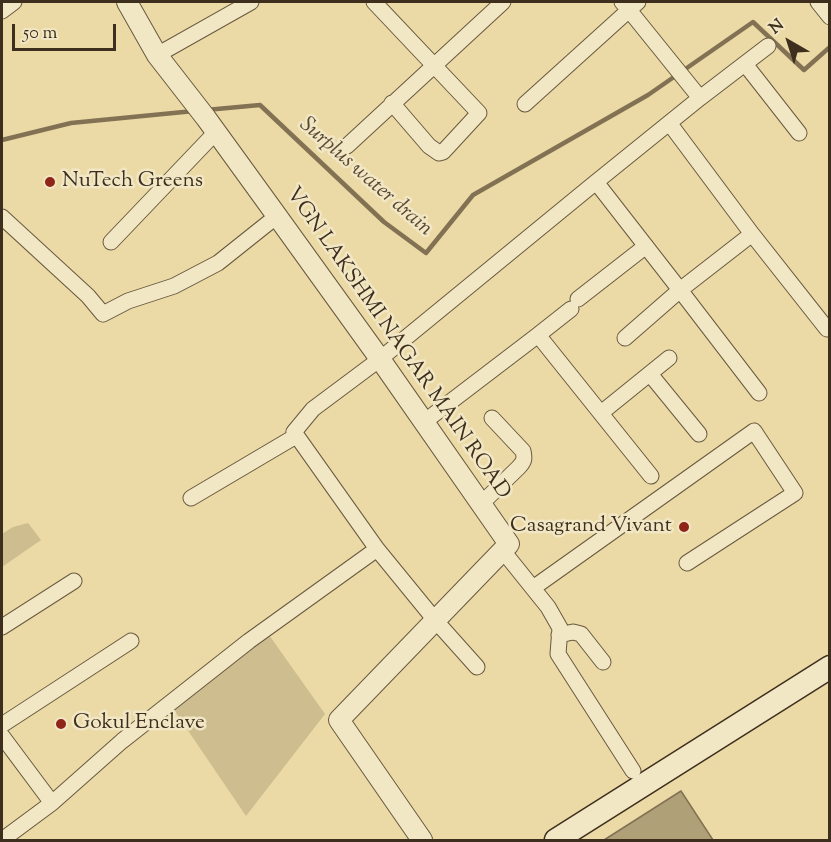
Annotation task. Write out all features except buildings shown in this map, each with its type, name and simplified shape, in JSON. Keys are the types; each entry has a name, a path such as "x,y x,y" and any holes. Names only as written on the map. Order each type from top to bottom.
{"main road":[{"path":"556,840 830,667"}],"street":[{"path":"2,11 14,2"},
{"name":"VGN LAKSHMI NAGAR MAIN ROAD","path":"127,2 157,56 191,98 277,216 509,544 503,550"},
{"path":"157,56 251,2"},
{"path":"374,2 479,113 443,152 434,152 392,103"},
{"path":"347,146 500,2"},
{"path":"818,2 830,17"},
{"path":"525,104 630,4 679,73 700,98"},
{"path":"477,667 377,549 294,432 313,409 380,359 700,98 768,46"},
{"path":"745,64 799,133"},
{"path":"670,123 752,234 827,329"},
{"path":"111,242 211,125"},
{"path":"596,182 759,393"},
{"path":"2,217 88,296 104,314 128,301 174,286 218,263 277,216"},
{"path":"625,338 680,290 752,234"},
{"path":"424,422 538,335 646,246"},
{"path":"538,335 651,476"},
{"path":"601,413 669,358"},
{"path":"650,374 699,434"},
{"path":"481,504 523,463 524,457 523,451 492,418"},
{"path":"533,588 754,431 795,493 687,563"},
{"path":"191,498 296,436"},
{"path":"2,840 52,804 122,741 249,641 377,549"},
{"path":"422,840 339,720 503,550 533,588 560,628 558,654 633,771"},
{"path":"2,627 74,581"},
{"path":"559,635 573,632 581,634 603,662"},
{"path":"2,725 132,641"},
{"path":"2,736 52,804"}],"shaded area":[{"path":"28,523 41,540 2,567 2,534 13,527"},
{"path":"269,635 325,714 246,816 172,707"},
{"path":"681,791 713,840 604,840"}],"waterway":[{"name":"Surplus water drain","path":"206,110 260,105 384,222 426,253 473,195 648,95 753,22 804,70 830,47"},
{"name":"Surplus water drain","path":"2,140 71,123 194,111"}],"place":[{"name":"NuTech Greens","path":"50,182"},
{"name":"Casagrand Vivant","path":"684,527"},
{"name":"Gokul Enclave","path":"61,724"}]}
